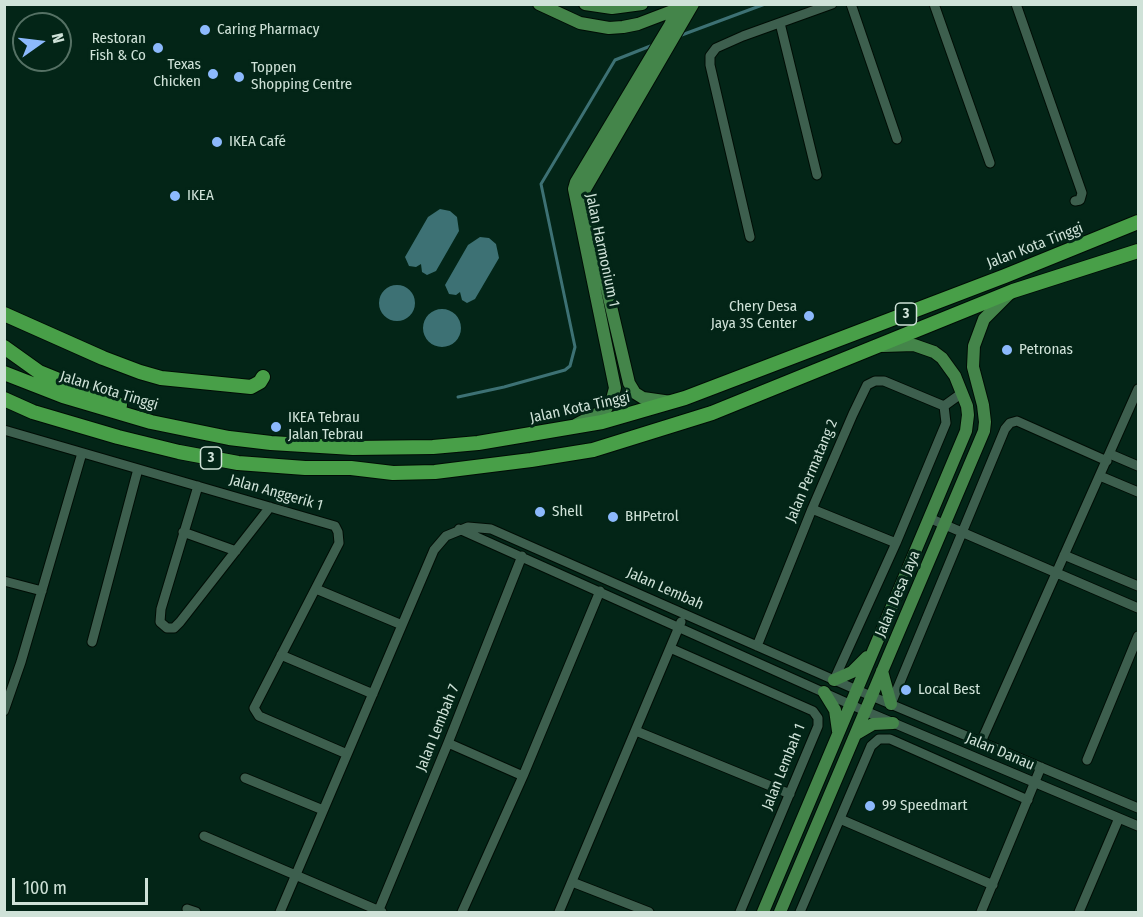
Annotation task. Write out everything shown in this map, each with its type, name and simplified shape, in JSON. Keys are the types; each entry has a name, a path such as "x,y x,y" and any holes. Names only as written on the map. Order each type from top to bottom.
{"highway":[{"name":"Jalan Kota Tinggi","path":"4,373 63,396 151,422 229,438 353,448 433,447 488,442 565,429 672,403 800,356 1138,222"},
{"name":"3","path":"4,399 33,412 179,452 238,463 305,468 351,468 393,473 435,472 531,460 593,450 712,413 1012,291 1138,251"},
{"path":"4,314 103,358 161,378 251,387 260,382 263,377"},
{"path":"4,347 39,372 126,407 151,422"},
{"path":"4,404 33,412"}],"main road":[{"path":"539,4 580,23 609,28 638,24 685,6"},
{"path":"585,4 612,8 642,4"},
{"name":"Jalan Harmonium 1","path":"565,429 606,409 615,388 574,189 655,50 678,30 685,6"},
{"name":"Jalan Harmonium 1","path":"672,403 643,398 635,393 629,383 584,191 685,6"},
{"name":"Jalan Desa Jaya","path":"780,912 984,431 983,405 973,367 977,335 984,319 1012,291"},
{"name":"Jalan Desa Jaya","path":"763,912 966,431 968,415 962,393 949,365 934,352 914,345 872,346"},
{"path":"834,680 852,672 873,651"},
{"path":"882,671 891,704"},
{"path":"824,692 838,719 838,735"},
{"path":"856,734 873,724 893,723"}],"street":[{"path":"750,237 710,56 716,48 832,4"},
{"path":"851,4 897,139"},
{"path":"934,4 990,163"},
{"path":"1016,4 1082,193 1082,198 1075,201"},
{"path":"780,23 817,175"},
{"name":"Jalan Permatang 2","path":"757,646 853,414 871,383 884,381 944,406"},
{"path":"981,742 1138,389"},
{"path":"834,680 896,543 946,423 944,406 962,393"},
{"path":"891,704 1005,429 1013,422 1138,466"},
{"name":"Jalan Anggerik 1","path":"4,430 331,524 337,529 339,543 316,589"},
{"path":"4,711 82,453"},
{"path":"92,642 138,469"},
{"path":"1100,476 1138,492"},
{"path":"198,486 161,609 160,622 167,628 174,628 180,622 270,507"},
{"path":"812,509 896,543"},
{"path":"929,518 1138,608"},
{"name":"Jalan Lembah","path":"459,529 477,527 491,529 857,690"},
{"path":"280,912 434,550 446,536 459,529"},
{"name":"Jalan Lembah","path":"459,529 851,704"},
{"path":"183,532 236,551"},
{"path":"1065,555 1138,586"},
{"name":"Jalan Lembah 7","path":"379,912 522,556"},
{"path":"4,581 42,591"},
{"path":"347,754 259,716 254,711 255,705 316,589 402,625"},
{"path":"462,912 523,776 600,591"},
{"path":"559,912 684,614"},
{"path":"1087,760 1138,636"},
{"name":"Jalan Lembah 1","path":"670,648 816,714 818,718 818,726 740,912"},
{"path":"281,655 373,694"},
{"name":"Jalan Danau","path":"857,690 1138,808"},
{"name":"Jalan Danau","path":"851,704 1138,826"},
{"path":"636,731 790,794"},
{"path":"800,912 873,743 883,738 890,739 1028,800"},
{"path":"448,743 523,776"},
{"path":"981,912 1041,767"},
{"path":"244,778 323,810"},
{"path":"1079,912 1119,818"},
{"path":"840,819 993,885"},
{"path":"204,836 379,912"},
{"path":"572,882 649,912"}],"water":[{"path":"440,209 450,211 457,217 459,231 436,271 427,275 422,272 421,264 416,267 409,266 405,257 428,217"},
{"path":"480,237 489,238 496,244 499,258 475,299 467,303 462,300 460,292 456,295 449,294 445,285 468,245"},
{"path":"397,285 409,291 415,303 409,315 397,321 385,315 379,303 385,291"},
{"path":"442,309 456,314 461,328 456,342 442,347 428,342 423,328 428,314"}],"waterway":[{"path":"679,36 765,4"},
{"path":"458,397 504,387 565,370 570,366 575,347 541,184 615,60 653,45"}],"place":[{"name":"Caring Pharmacy","path":"205,30"},
{"name":"Restoran Fish & Co","path":"158,48"},
{"name":"Texas Chicken","path":"213,74"},
{"name":"Toppen Shopping Centre","path":"239,77"},
{"name":"IKEA Café","path":"217,142"},
{"name":"IKEA","path":"175,196"},
{"name":"Chery Desa Jaya 3S Center","path":"809,316"},
{"name":"Petronas","path":"1007,350"},
{"name":"IKEA Tebrau Jalan Tebrau","path":"276,427"},
{"name":"Shell","path":"540,512"},
{"name":"BHPetrol","path":"613,517"},
{"name":"Local Best","path":"906,690"},
{"name":"99 Speedmart","path":"870,806"}]}
